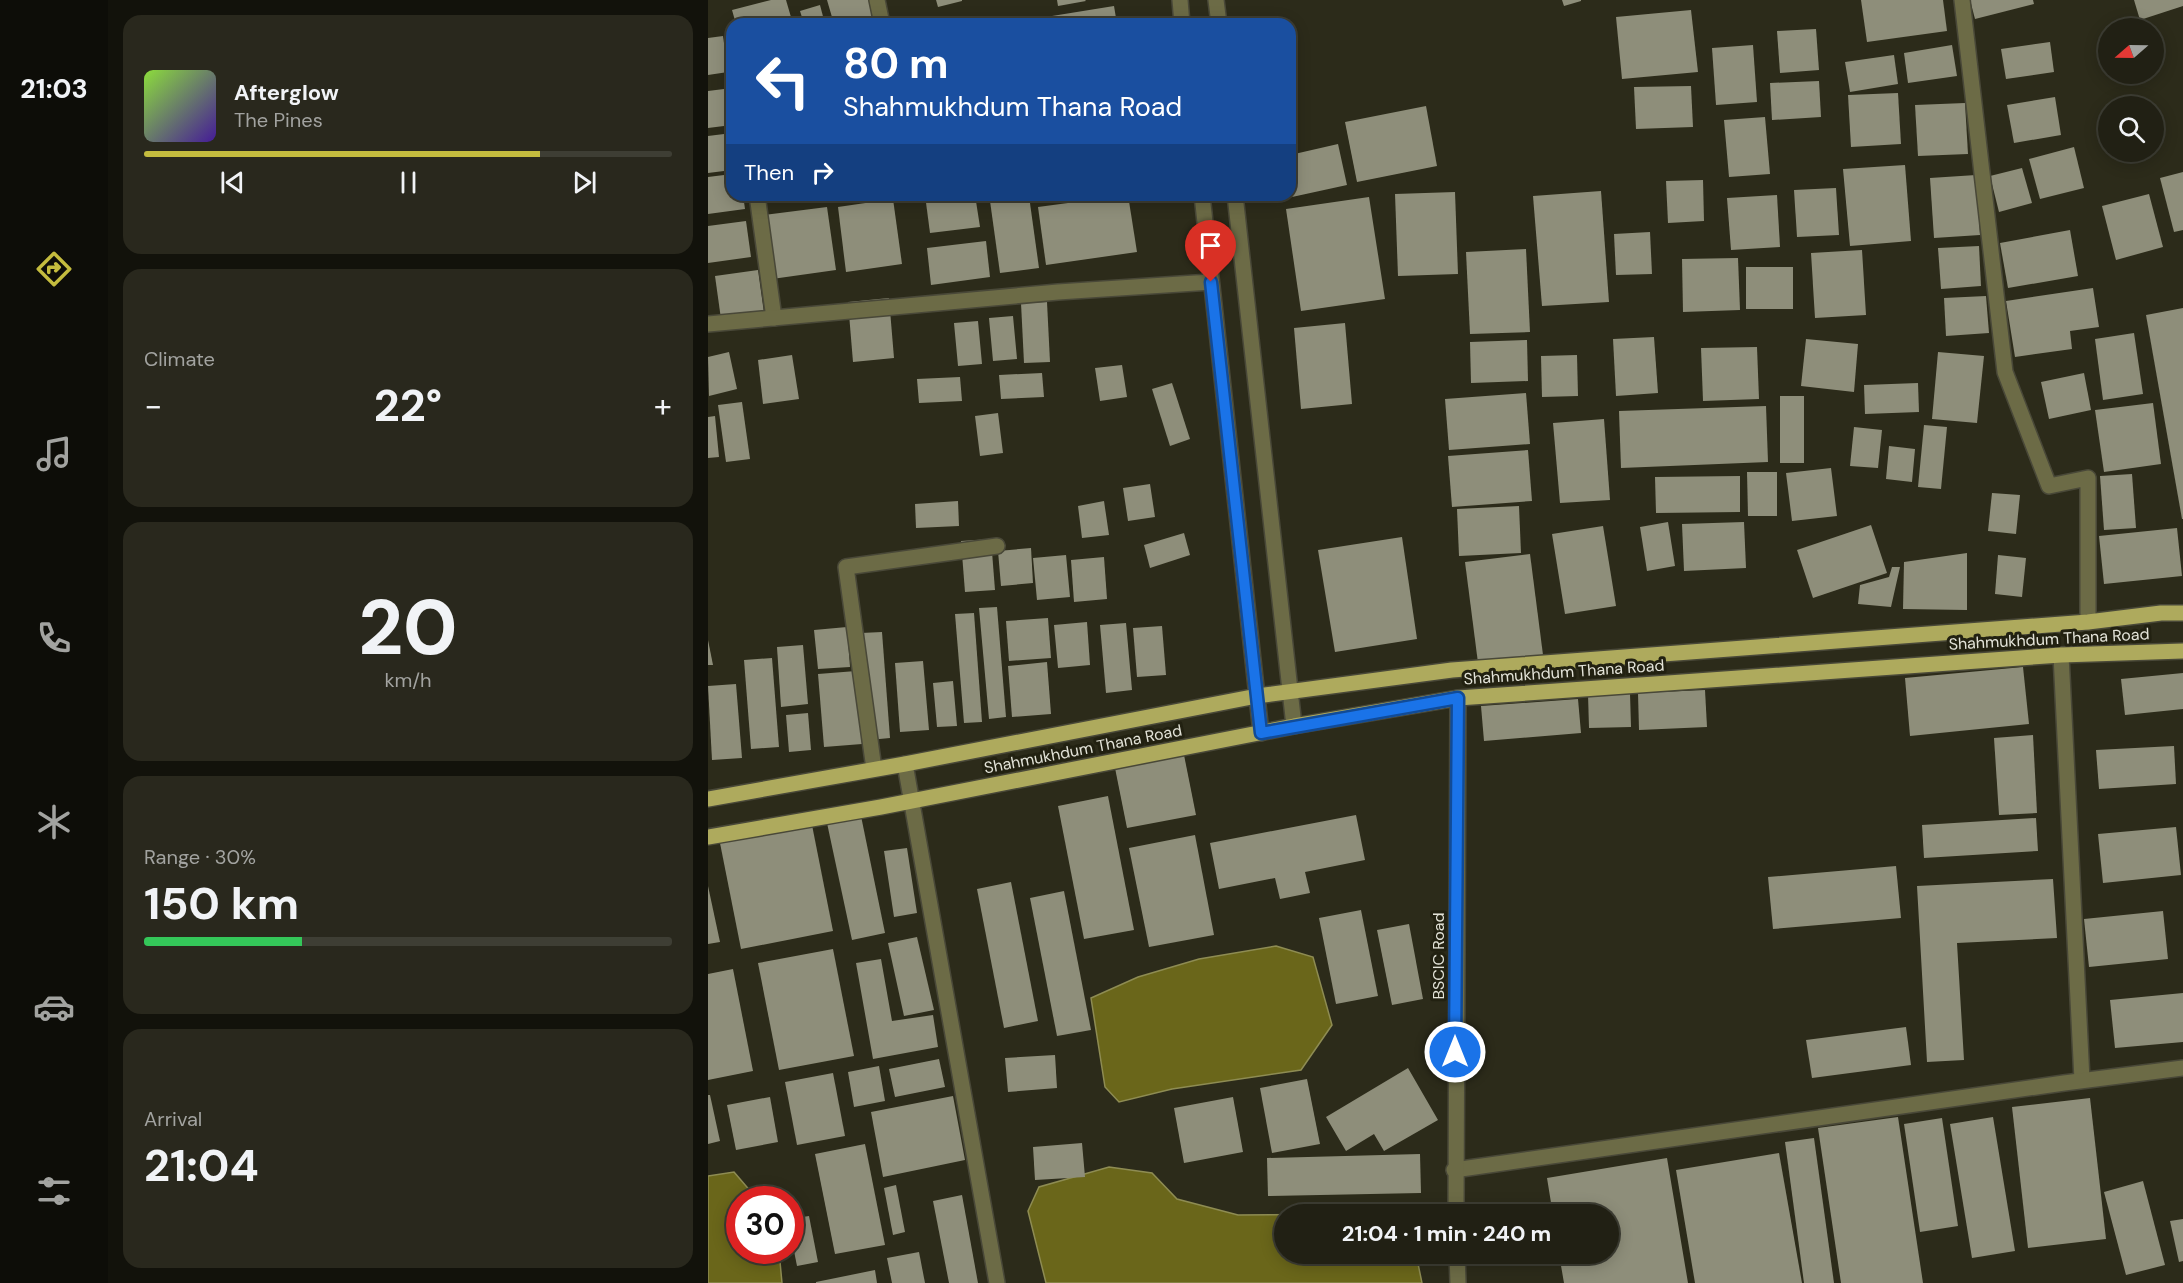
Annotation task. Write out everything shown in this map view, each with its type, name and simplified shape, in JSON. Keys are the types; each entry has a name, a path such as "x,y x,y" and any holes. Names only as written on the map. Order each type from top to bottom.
{"main road":[{"name":"Shahmukhdum Thana Road","path":"708,799 905,764 1257,696 1452,670 2183,613"},
{"name":"Shahmukhdum Thana Road","path":"708,837 912,801 1294,726 1458,698 2061,655 2183,651"}],"street":[{"path":"877,0 881,18"},
{"path":"1180,0 1182,18"},
{"path":"1216,0 1218,18"},
{"path":"1962,0 2005,372 2049,486 2088,478 2088,622"},
{"path":"758,201 774,318"},
{"path":"1203,201 1261,733"},
{"path":"1236,201 1294,726"},
{"path":"708,324 1058,292 1211,282"},
{"path":"874,769 846,567 997,546"},
{"path":"2061,655 2082,1080"},
{"name":"BSCIC Road","path":"1456,1204 1458,698"},
{"path":"905,764 997,1283"},
{"path":"1454,1170 2082,1080 2183,1068"},
{"path":"1457,1264 1458,1283"}],"shaded area":[{"path":"1276,946 1313,957 1332,1025 1301,1070 1172,1089 1119,1102 1105,1087 1091,998 1138,977 1199,959"},
{"path":"1109,1167 1152,1173 1177,1199 1238,1215 1274,1215 1274,1264 1418,1264 1422,1283 1046,1283 1028,1211 1039,1187"},
{"path":"734,1172 746,1186 726,1186 726,1264 780,1264 782,1283 708,1283 708,1176"}],"building":[{"path":"771,0 786,0 791,18 734,18 732,10"},
{"path":"827,0 874,0 879,18 832,18"},
{"path":"936,0 962,0 962,1 938,7"},
{"path":"1057,0 1085,0 1086,1 1058,6"},
{"path":"1562,0 1581,0 1581,1 1564,6"},
{"path":"1861,0 1943,0 1947,31 1867,42"},
{"path":"1970,0 2033,0 2034,4 1975,19"},
{"path":"2134,0 2183,0 2183,6 2139,18"},
{"path":"820,5 823,18 802,18 800,11"},
{"path":"1114,6 1116,18 1052,18 1052,16"},
{"path":"1691,10 1698,72 1622,79 1616,17"},
{"path":"1816,29 1819,70 1780,73 1777,31"},
{"path":"723,36 726,72 708,75 708,38"},
{"path":"2050,42 2054,72 2006,79 2001,49"},
{"path":"1753,45 1757,102 1716,105 1712,48"},
{"path":"1952,45 1957,76 1908,83 1904,53"},
{"path":"1894,55 1898,84 1850,92 1845,62"},
{"path":"1819,81 1821,117 1772,120 1770,83"},
{"path":"1691,86 1693,127 1636,129 1634,87"},
{"path":"726,89 726,126 708,128 708,91"},
{"path":"1898,93 1901,144 1851,147 1848,95"},
{"path":"2055,97 2061,135 2014,143 2007,105"},
{"path":"1965,103 1968,154 1918,156 1915,105"},
{"path":"1426,106 1437,166 1357,182 1345,122"},
{"path":"1765,117 1770,174 1729,177 1724,120"},
{"path":"726,134 726,171 708,173 708,136"},
{"path":"1338,144 1347,185 1296,196 1296,154"},
{"path":"2074,147 2084,188 2040,199 2029,159"},
{"path":"1905,165 1911,241 1850,246 1843,169"},
{"path":"2022,168 2032,203 1999,212 1990,176"},
{"path":"2183,172 2183,230 2174,232 2160,178"},
{"path":"726,175 726,201 744,201 745,209 708,214 708,177"},
{"path":"1976,175 1980,235 1934,238 1930,178"},
{"path":"1703,180 1704,221 1668,223 1666,181"},
{"path":"1836,188 1839,235 1797,237 1794,190"},
{"path":"1601,191 1609,302 1542,306 1533,196"},
{"path":"1455,192 1458,274 1398,276 1395,194"},
{"path":"2149,194 2163,247 2116,260 2102,206"},
{"path":"1777,195 1780,247 1731,250 1727,198"},
{"path":"1369,197 1385,299 1301,311 1286,209"},
{"path":"893,201 902,264 846,272 838,207"},
{"path":"926,201 976,201 980,227 930,233"},
{"path":"990,201 1030,201 1039,268 1000,273"},
{"path":"1083,201 1129,201 1137,252 1046,265 1038,207"},
{"path":"827,207 836,270 772,279 764,215"},
{"path":"746,221 751,257 708,263 708,226"},
{"path":"2070,230 2078,276 2008,288 2000,243"},
{"path":"1650,232 1652,274 1616,275 1614,234"},
{"path":"986,241 990,277 931,285 927,248"},
{"path":"1979,246 1981,286 1941,289 1938,248"},
{"path":"1526,249 1530,332 1470,334 1466,252"},
{"path":"1862,250 1866,315 1815,318 1811,253"},
{"path":"1738,258 1740,310 1683,312 1682,259"},
{"path":"1746,267 1793,267 1793,309 1746,309"},
{"path":"758,270 764,313 721,319 715,276"},
{"path":"2093,288 2099,327 2070,331 2072,349 2015,357 2006,301"},
{"path":"1986,296 1989,333 1946,336 1944,298"},
{"path":"889,298 894,358 853,362 848,302"},
{"path":"1047,302 1050,362 1024,363 1021,303"},
{"path":"2183,308 2183,519 2182,519 2146,315"},
{"path":"1013,316 1017,359 993,361 989,318"},
{"path":"978,321 982,364 958,366 954,323"},
{"path":"1345,323 1352,404 1301,409 1294,328"},
{"path":"2134,333 2143,394 2103,400 2095,339"},
{"path":"1654,337 1658,393 1616,396 1613,339"},
{"path":"1806,339 1858,344 1854,392 1801,386"},
{"path":"1527,340 1528,381 1471,383 1470,342"},
{"path":"1757,347 1759,399 1703,401 1701,348"},
{"path":"729,352 737,389 709,396 708,357"},
{"path":"1938,352 1984,356 1977,423 1932,419"},
{"path":"792,355 799,399 763,404 758,360"},
{"path":"1577,355 1578,396 1542,397 1541,356"},
{"path":"1122,365 1127,397 1100,401 1095,368"},
{"path":"1042,373 1044,397 1001,399 999,375"},
{"path":"2084,373 2091,410 2049,419 2041,382"},
{"path":"960,377 962,401 919,403 917,379"},
{"path":"1172,383 1190,439 1170,446 1152,389"},
{"path":"1918,383 1919,412 1865,414 1864,385"},
{"path":"1526,393 1530,444 1449,450 1445,399"},
{"path":"1780,396 1804,396 1804,463 1780,463"},
{"path":"742,402 750,459 726,462 718,405"},
{"path":"2153,403 2161,464 2104,472 2095,410"},
{"path":"1766,406 1768,462 1621,468 1619,411"},
{"path":"998,413 1003,453 980,456 975,416"},
{"path":"715,416 719,457 708,458 708,417"},
{"path":"1604,419 1610,500 1560,503 1553,423"},
{"path":"1924,425 1947,427 1941,489 1918,487"},
{"path":"1854,427 1882,430 1878,468 1850,466"},
{"path":"1889,446 1915,449 1912,482 1886,479"},
{"path":"1528,450 1532,501 1452,507 1448,456"},
{"path":"1831,468 1837,516 1792,521 1786,473"},
{"path":"1747,472 1777,472 1777,516 1748,516"},
{"path":"2132,474 2136,528 2104,530 2100,476"},
{"path":"1740,476 1740,512 1656,513 1655,477"},
{"path":"1150,484 1155,517 1128,521 1123,488"},
{"path":"1992,493 2020,495 2016,534 1988,531"},
{"path":"958,501 959,526 916,528 915,504"},
{"path":"1104,501 1109,535 1082,538 1078,506"},
{"path":"1519,506 1521,553 1459,556 1457,509"},
{"path":"1668,522 1675,566 1647,571 1640,527"},
{"path":"1744,522 1746,568 1684,571 1682,524"},
{"path":"1871,525 1887,573 1813,598 1797,550"},
{"path":"1603,526 1616,606 1565,614 1552,534"},
{"path":"2177,528 2182,576 2104,584 2099,536"},
{"path":"1184,533 1190,555 1150,568 1144,545"},
{"path":"1402,537 1417,639 1335,652 1318,550"},
{"path":"991,539 995,590 965,592 961,541"},
{"path":"1031,548 1033,583 1001,586 998,551"},
{"path":"1967,553 1967,610 1903,609 1904,562"},
{"path":"1530,554 1543,655 1478,663 1465,562"},
{"path":"1066,555 1070,597 1037,600 1033,558"},
{"path":"1998,555 2026,558 2022,597 1995,594"},
{"path":"1104,557 1107,599 1074,602 1071,560"},
{"path":"1892,567 1900,567 1891,607 1858,604 1860,585 1889,577"},
{"path":"997,607 1006,717 989,719 979,608"},
{"path":"974,613 982,722 964,723 955,614"},
{"path":"1048,618 1051,658 1009,661 1006,621"},
{"path":"1087,622 1090,665 1058,668 1054,625"},
{"path":"1126,623 1132,690 1106,693 1100,625"},
{"path":"1162,626 1166,675 1137,677 1133,628"},
{"path":"847,627 850,667 818,669 814,630"},
{"path":"882,632 890,738 869,740 861,633"},
{"path":"708,640 713,665 708,665"},
{"path":"803,645 808,704 781,707 777,647"},
{"path":"772,658 779,747 751,749 744,660"},
{"path":"923,661 929,730 900,732 895,663"},
{"path":"1047,662 1051,714 1012,717 1008,666"},
{"path":"2023,667 2029,724 1910,736 1905,678"},
{"path":"856,671 862,744 824,747 818,674"},
{"path":"2183,673 2183,709 2125,715 2121,679"},
{"path":"953,681 957,726 937,727 933,683"},
{"path":"736,684 742,758 712,760 708,686"},
{"path":"1705,690 1707,727 1639,730 1638,693"},
{"path":"1630,693 1631,727 1589,728 1588,694"},
{"path":"1578,699 1581,733 1484,741 1481,706"},
{"path":"808,713 811,750 789,752 786,715"},
{"path":"2033,735 2037,813 1999,815 1994,738"},
{"path":"2174,746 2176,784 2099,789 2096,750"},
{"path":"1184,755 1196,815 1127,828 1115,768"},
{"path":"1108,796 1134,930 1084,939 1058,806"},
{"path":"1356,815 1365,860 1305,872 1310,893 1280,899 1275,878 1219,889 1210,843"},
{"path":"861,816 885,933 852,940 827,823"},
{"path":"2036,818 2038,851 1924,858 1922,825"},
{"path":"811,820 833,931 741,949 719,838"},
{"path":"2176,827 2181,875 2103,883 2098,834"},
{"path":"1195,835 1214,935 1149,947 1129,848"},
{"path":"907,848 917,913 894,917 884,851"},
{"path":"1896,866 1901,918 1773,929 1768,877"},
{"path":"2053,879 2057,938 1957,943 1964,1060 1927,1062 1917,886"},
{"path":"1011,882 1038,1021 1004,1028 977,889"},
{"path":"708,886 720,942 708,944"},
{"path":"1064,891 1091,1030 1057,1036 1030,898"},
{"path":"1361,910 1378,996 1336,1004 1319,918"},
{"path":"2163,911 2168,959 2089,967 2084,919"},
{"path":"1409,924 1423,999 1392,1005 1377,930"},
{"path":"917,937 934,1010 904,1016 888,943"},
{"path":"833,949 854,1056 779,1070 758,963"},
{"path":"881,959 892,1021 933,1015 938,1047 873,1059 856,963"},
{"path":"733,969 753,1071 708,1080 708,974"},
{"path":"2183,993 2183,1042 2115,1048 2110,1000"},
{"path":"1906,1027 1911,1065 1812,1078 1806,1040"},
{"path":"1055,1055 1057,1088 1008,1092 1005,1058"},
{"path":"939,1059 945,1087 895,1097 889,1069"},
{"path":"879,1066 885,1101 854,1107 848,1072"},
{"path":"1408,1068 1438,1120 1384,1151 1374,1134 1346,1151 1326,1117"},
{"path":"833,1073 845,1136 797,1145 785,1082"},
{"path":"1307,1079 1320,1144 1272,1153 1260,1088"},
{"path":"708,1095 710,1095 720,1141 708,1144"},
{"path":"953,1096 965,1160 883,1177 871,1112"},
{"path":"770,1097 778,1142 736,1150 727,1105"},
{"path":"1233,1097 1243,1152 1184,1163 1174,1108"},
{"path":"2090,1098 2106,1239 2028,1248 2012,1107"},
{"path":"1898,1117 1923,1283 1841,1283 1818,1128"},
{"path":"1993,1117 2015,1251 1972,1258 1950,1124"},
{"path":"1942,1118 1958,1226 1920,1232 1904,1124"},
{"path":"1814,1138 1834,1283 1804,1283 1785,1142"},
{"path":"1082,1143 1085,1177 1035,1180 1033,1147"},
{"path":"865,1144 885,1245 835,1254 815,1154"},
{"path":"1779,1153 1802,1283 1695,1283 1676,1170"},
{"path":"1420,1154 1421,1193 1268,1196 1267,1158"},
{"path":"1667,1158 1688,1283 1564,1283 1561,1264 1619,1264 1619,1204 1551,1204 1547,1178"},
{"path":"2143,1181 2165,1265 2126,1275 2104,1192"},
{"path":"896,1185 905,1232 893,1235 884,1188"},
{"path":"962,1195 978,1283 949,1283 933,1201"},
{"path":"809,1216 818,1262 797,1266 797,1264 804,1264 804,1217"},
{"path":"2183,1219 2183,1261 2179,1262 2170,1221"},
{"path":"919,1252 925,1283 892,1283 887,1258"},
{"path":"875,1270 877,1283 816,1283 816,1282"}],"route":[{"path":"1211,282 1261,733 1424,702 1458,698 1455,1052"}]}
